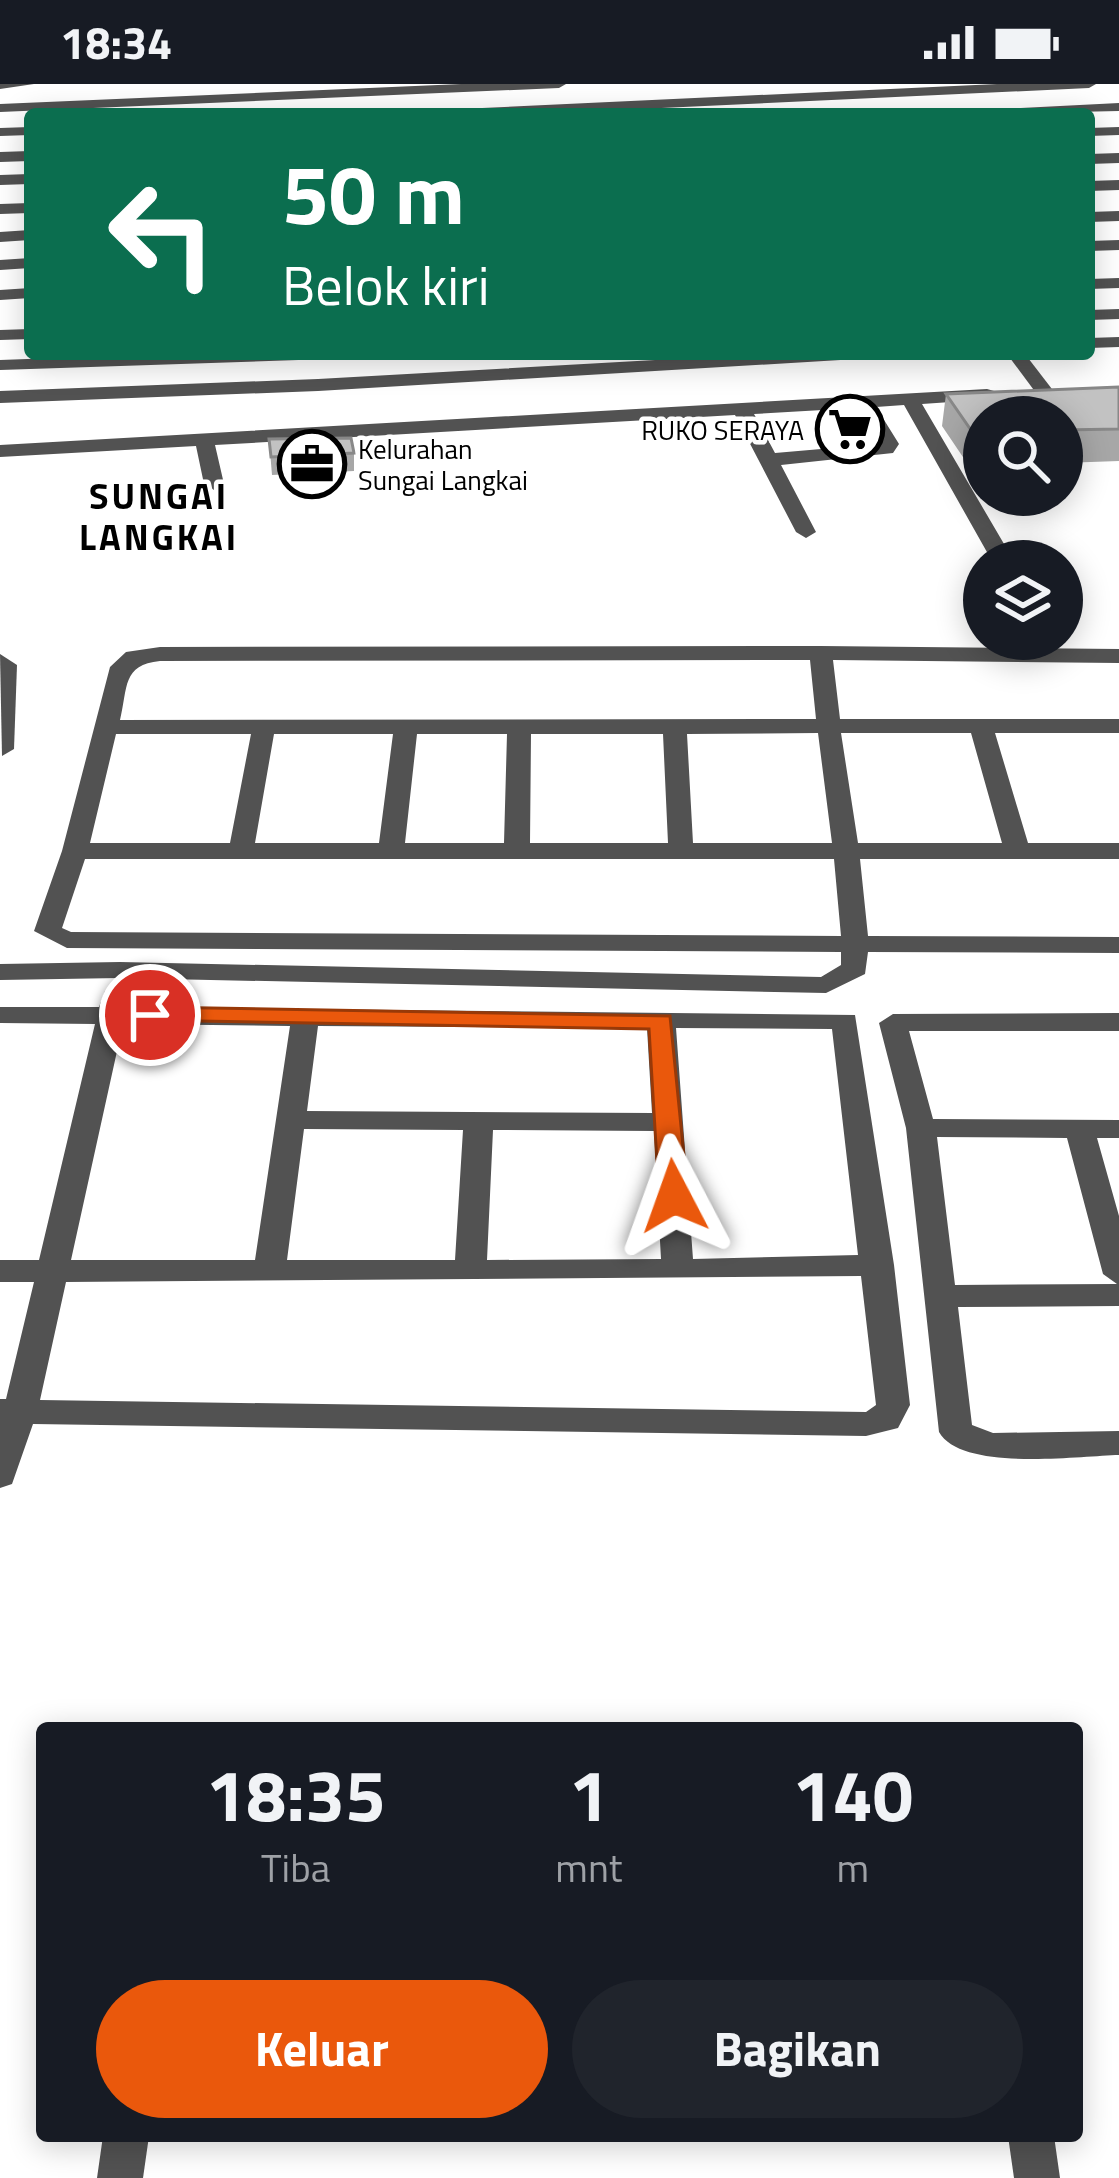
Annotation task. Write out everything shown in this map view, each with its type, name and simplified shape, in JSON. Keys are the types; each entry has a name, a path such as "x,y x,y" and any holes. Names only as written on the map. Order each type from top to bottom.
{"street":[{"path":"0,129 5,84 27,84"},
{"path":"2,108 559,84"},
{"path":"1079,84 1112,108 1119,119"},
{"path":"632,108 806,91 1089,84"},
{"path":"964,90 982,108"},
{"path":"0,365 143,360"},
{"path":"316,360 321,432"},
{"path":"0,397 763,376 831,360"},
{"path":"1022,360 1055,392 1023,394"},
{"path":"763,376 862,400 1000,395"},
{"path":"0,451 740,406 763,376"},
{"path":"910,399 991,540"},
{"path":"769,460 886,449 889,444 862,400"},
{"path":"740,406 806,532"},
{"path":"204,439 214,484"},
{"path":"963,649 146,654 121,667 110,727 75,851 46,931 67,940 127,941 1119,945"},
{"path":"1083,651 1119,656"},
{"path":"0,972 120,970 810,986 850,975 855,968 855,944 848,850 826,725 821,653"},
{"path":"0,662 6,665 2,749"},
{"path":"675,725 681,851"},
{"path":"241,851 264,726"},
{"path":"391,851 406,726"},
{"path":"517,850 519,726"},
{"path":"982,726 1017,851"},
{"path":"110,727 1119,726"},
{"path":"75,851 1119,851"},
{"path":"0,1475 10,1411 52,1271 127,941"},
{"path":"0,1015 845,1021 893,1405 886,1418 866,1424 10,1411"},
{"path":"269,1271 305,1017"},
{"path":"661,1021 678,1270"},
{"path":"1119,1022 893,1023 921,1128 952,1424 962,1438 990,1446 1119,1443"},
{"path":"291,1120 669,1123"},
{"path":"470,1271 478,1121"},
{"path":"921,1128 1119,1130"},
{"path":"1080,1130 1119,1274"},
{"path":"0,1271 678,1270 878,1265"},
{"path":"942,1296 1119,1295"},
{"path":"120,2178 125,2142"},
{"path":"1031,2142 1037,2178"}],"building":[{"path":"1119,387 1119,429 1083,430 1083,396 963,396 963,419 946,394"},
{"path":"351,438 354,453 271,457 269,439"}],"place":[{"name":"RUKO SERAYA","path":"850,429"},
{"name":"Kelurahan Sungai Langkai","path":"312,464"}],"district":[{"name":"SUNGAI LANGKAI","path":"159,516"}],"route":[{"path":"150,1015 661,1021 674,1196"}]}
